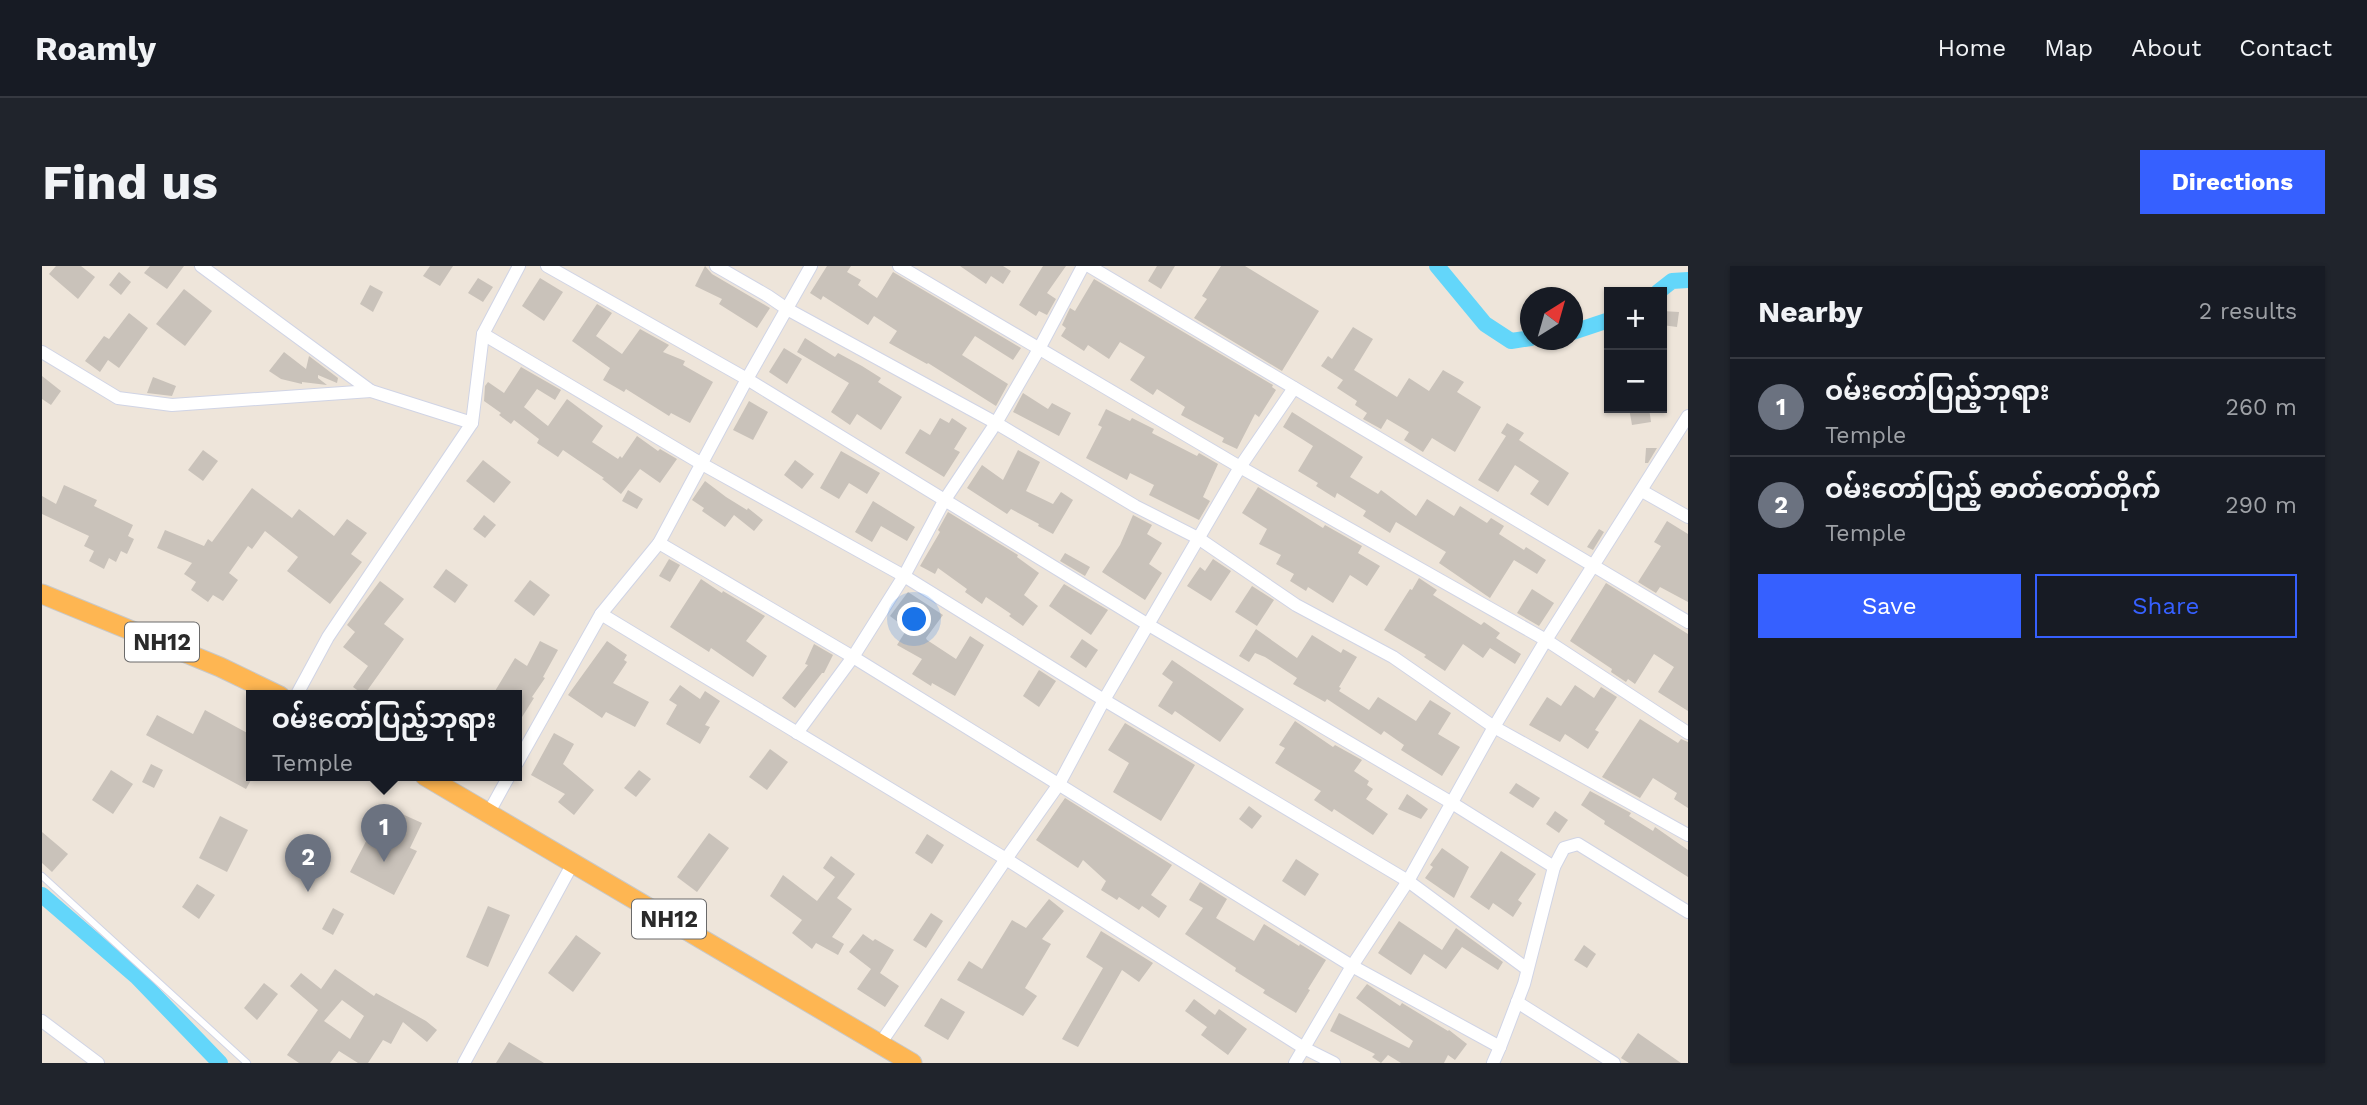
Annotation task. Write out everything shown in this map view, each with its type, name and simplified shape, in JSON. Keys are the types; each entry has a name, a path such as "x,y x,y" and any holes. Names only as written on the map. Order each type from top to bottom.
{"highway":[{"name":"NH12","path":"42,594 220,667 267,690"},
{"name":"NH12","path":"433,781 912,1063"}],"street":[{"path":"201,266 372,391 472,423"},
{"path":"299,690 328,637 472,423 483,334 519,266"},
{"path":"547,266 747,379 1147,624 1452,803 1554,867"},
{"path":"716,266 787,309 996,423 1135,506 1198,538 1296,605 1393,657 1493,727 1688,835"},
{"path":"522,754 601,614 659,543 811,266"},
{"path":"899,266 1240,467 1546,640 1688,733"},
{"path":"797,733 853,657 904,576 944,500 996,423 1039,349 1083,266"},
{"path":"1089,266 1688,622"},
{"path":"483,334 702,464 904,576 1104,700 1408,881 1527,969"},
{"path":"42,352 118,398 172,405 372,391"},
{"path":"880,1044 1059,784 1147,624 1240,467 1294,388"},
{"path":"1295,1063 1352,966 1408,881 1493,727 1688,416"},
{"path":"1642,491 1688,517"},
{"path":"659,543 853,657 1352,966 1500,1047"},
{"path":"601,614 1006,859 1304,1048 1334,1063"},
{"path":"488,814 506,781"},
{"path":"1493,1063 1517,1002 1554,867 1564,848 1578,844 1688,912"},
{"path":"464,1063 573,863"},
{"path":"1517,1002 1614,1063"},
{"path":"42,1021 98,1063"}],"lane":[{"path":"42,876 247,1063"}],"building":[{"path":"56,266 81,266 95,277 78,299 49,274"},
{"path":"150,266 184,266 167,289 144,273"},
{"path":"430,266 453,266 440,286 423,276"},
{"path":"705,266 712,274 770,308 757,328 719,304 722,299 695,286"},
{"path":"827,266 851,266 847,272 861,280 858,285 877,298 893,272 1021,348 1013,360 975,336 962,355 1008,384 996,406 928,363 889,343 897,331 874,316 868,325 823,296 821,300 810,293"},
{"path":"960,266 1003,266 1011,271 1003,284 991,276 986,284"},
{"path":"1043,266 1066,266 1047,293 1056,299 1047,315 1039,311 1036,316 1019,305"},
{"path":"1157,266 1175,266 1161,289 1148,281"},
{"path":"1221,266 1245,266 1319,311 1282,371 1194,318 1207,299 1202,296"},
{"path":"119,272 131,282 121,295 109,285"},
{"path":"478,278 493,287 483,302 468,293"},
{"path":"540,278 563,292 544,321 522,306"},
{"path":"1094,279 1273,385 1276,390 1259,417 1255,414 1237,449 1222,442 1224,438 1181,415 1185,407 1157,389 1153,395 1130,380 1145,357 1120,342 1109,359 1088,345 1084,351 1061,336 1066,328 1062,325 1070,308 1075,311"},
{"path":"370,285 383,292 373,312 360,304"},
{"path":"184,289 212,311 185,346 156,324"},
{"path":"597,304 612,313 596,336 622,354 640,329 669,345 663,352 685,361 683,365 713,382 690,423 671,413 669,416 626,389 624,392 603,380 610,368 572,341"},
{"path":"1667,311 1679,312 1677,327 1667,326"},
{"path":"129,313 148,328 119,368 108,360 100,372 85,361 104,336 109,339"},
{"path":"1353,327 1373,339 1354,370 1397,397 1409,378 1429,391 1443,370 1464,382 1457,392 1481,407 1455,452 1432,438 1423,452 1404,440 1409,432 1387,419 1381,429 1363,419 1367,413 1355,405 1357,401 1337,388 1343,380 1321,366 1328,356 1332,359"},
{"path":"805,338 835,357 838,353 862,366 881,378 878,382 902,397 881,430 857,414 850,425 831,412 849,383 797,352"},
{"path":"784,348 802,359 787,384 769,372"},
{"path":"284,352 306,369 309,356 338,378 337,383 318,375 327,385 302,384 281,379 269,371"},
{"path":"521,367 561,390 555,400 537,389 524,407 548,426 567,399 603,426 592,442 618,459 620,456 622,458 637,436 658,451 660,449 677,459 660,483 640,469 621,494 602,479 604,478 563,450 558,457 537,443 539,439 514,420 511,424 484,401 485,386 488,382 504,393"},
{"path":"42,376 61,391 51,405 42,399"},
{"path":"153,377 176,386 172,396 147,393"},
{"path":"1023,393 1048,409 1052,403 1071,413 1059,436 1013,412"},
{"path":"749,401 768,412 753,440 733,430"},
{"path":"1106,409 1130,421 1132,418 1154,429 1152,433 1218,464 1203,497 1210,501 1199,520 1149,495 1154,485 1130,473 1127,480 1086,458 1102,427 1098,425"},
{"path":"1292,412 1363,457 1350,477 1378,494 1381,490 1416,516 1427,499 1454,516 1460,506 1487,523 1491,518 1504,526 1499,534 1546,560 1537,574 1514,560 1490,598 1439,563 1446,552 1396,522 1390,533 1363,516 1366,511 1337,493 1335,498 1298,471 1313,446 1283,427"},
{"path":"1630,413 1650,413 1651,422 1632,425"},
{"path":"940,418 949,423 952,418 967,428 954,449 960,452 944,477 905,453 920,429 930,435"},
{"path":"1507,423 1524,433 1519,440 1569,473 1548,506 1530,494 1539,481 1515,465 1498,492 1478,480 1506,436 1501,433"},
{"path":"1646,448 1657,448 1648,463 1645,463"},
{"path":"203,450 218,461 203,481 188,470"},
{"path":"1018,450 1040,462 1026,491 1053,504 1061,492 1073,500 1053,534 1011,509 1007,514 967,488 982,465 1003,480"},
{"path":"841,451 880,473 867,494 849,483 839,499 820,488"},
{"path":"483,460 511,482 494,503 466,481"},
{"path":"795,460 814,474 802,489 784,475"},
{"path":"705,481 763,520 754,531 734,515 725,527 702,511 704,508 692,500"},
{"path":"64,485 97,500 94,506 133,525 128,536 134,539 127,554 121,551 116,562 109,558 104,569 89,561 94,551 84,546 89,536 42,514 42,496 56,504"},
{"path":"1258,487 1323,528 1325,525 1362,546 1358,553 1380,566 1367,586 1350,575 1333,603 1308,587 1306,591 1290,581 1294,574 1276,564 1281,555 1259,544 1267,529 1242,513"},
{"path":"252,488 292,518 299,509 334,536 347,519 367,533 351,554 362,562 330,604 287,571 298,557 265,531 252,549 248,546 229,573 238,580 223,601 213,595 208,602 191,590 196,582 184,574 192,563 157,548 165,530 204,546 208,539 212,542"},
{"path":"628,490 643,499 637,509 622,501"},
{"path":"873,501 915,527 907,541 881,526 872,542 855,532"},
{"path":"948,512 1018,555 1017,557 1039,573 1024,595 1038,606 1023,626 986,597 982,604 965,592 967,589 938,568 935,574 920,566 940,532 938,530"},
{"path":"484,515 496,525 485,538 473,529"},
{"path":"1133,515 1152,525 1147,534 1162,543 1149,564 1162,573 1145,600 1102,572 1120,545"},
{"path":"1667,521 1688,534 1688,602 1660,587 1656,593 1638,582 1661,546 1654,542"},
{"path":"1599,529 1604,532 1593,550 1587,547"},
{"path":"1065,553 1090,567 1085,576 1060,561"},
{"path":"669,559 680,565 670,582 659,576"},
{"path":"1213,559 1231,571 1211,601 1187,586 1200,567 1205,571"},
{"path":"446,569 468,585 455,603 433,587"},
{"path":"1419,578 1437,590 1433,595 1481,625 1484,622 1500,633 1496,638 1521,654 1515,664 1490,648 1483,658 1463,644 1445,671 1424,657 1426,655 1384,630"},
{"path":"701,579 765,616 746,641 767,656 753,677 711,648 709,652 670,627"},
{"path":"530,580 550,595 534,616 514,601"},
{"path":"380,581 404,599 384,624 404,639 368,690 357,690 353,687 368,666 343,647 355,632 347,625"},
{"path":"1606,583 1688,634 1688,711 1658,692 1674,667 1654,654 1635,684 1628,679 1626,682 1611,672 1612,669 1570,641"},
{"path":"1064,584 1108,610 1091,635 1049,606"},
{"path":"1252,586 1274,600 1257,626 1235,612"},
{"path":"1532,589 1554,603 1539,626 1517,613"},
{"path":"908,592 943,615 927,640 956,659 970,636 984,645 955,696 912,674 922,659 897,645 907,629 890,616"},
{"path":"1256,629 1297,658 1312,635 1341,653 1343,649 1357,657 1339,691 1369,710 1378,697 1416,721 1430,700 1451,713 1438,734 1460,747 1442,776 1401,750 1404,745 1384,731 1381,735 1327,699 1325,702 1293,684 1297,678 1265,657 1255,653 1249,662 1239,656"},
{"path":"1082,639 1098,650 1086,668 1070,657"},
{"path":"540,641 558,650 522,717 522,690 496,690 515,658 527,666"},
{"path":"607,641 627,655 624,660 627,662 613,683 649,702 635,727 606,712 602,718 568,695"},
{"path":"814,644 833,655 824,673 795,708 782,698 808,665 805,664"},
{"path":"1172,660 1244,709 1220,742 1175,711 1172,715 1158,706 1173,682 1162,674"},
{"path":"1039,670 1056,681 1039,707 1023,696"},
{"path":"680,685 700,699 705,691 720,701 705,725 710,727 700,744 666,724 677,705 669,700"},
{"path":"1575,685 1594,698 1601,687 1617,697 1595,730 1599,732 1588,749 1565,734 1560,742 1529,725 1547,697 1561,706"},
{"path":"205,710 246,732 246,781 250,781 246,789 146,735 157,715 193,734"},
{"path":"1640,719 1678,743 1681,739 1688,742 1688,808 1674,799 1677,793 1653,778 1640,798 1602,777"},
{"path":"1295,721 1333,747 1335,745 1362,760 1354,771 1369,781 1367,785 1373,789 1366,799 1388,814 1373,835 1334,809 1332,812 1314,800 1321,791 1275,763 1285,748 1279,745"},
{"path":"1125,723 1195,765 1161,821 1113,792 1129,763 1108,750"},
{"path":"554,733 574,744 563,764 594,790 574,815 558,802 565,794 531,775"},
{"path":"770,749 788,762 767,790 749,777"},
{"path":"151,764 163,770 154,788 142,782"},
{"path":"111,770 133,784 113,814 92,800"},
{"path":"639,770 651,779 636,797 624,788"},
{"path":"1516,783 1540,798 1533,808 1509,793"},
{"path":"1590,791 1631,813 1629,816 1653,831 1655,827 1688,850 1688,877 1604,824 1605,821 1581,805"},
{"path":"1407,794 1428,809 1421,819 1398,809"},
{"path":"1065,798 1172,865 1151,895 1167,906 1159,918 1142,906 1139,910 1119,897 1117,900 1101,890 1106,881 1083,860 1078,868 1036,840"},
{"path":"1249,806 1262,816 1252,829 1239,819"},
{"path":"391,809 422,823 410,848 417,851 394,895 350,872 373,828 380,832"},
{"path":"1555,811 1568,820 1559,833 1546,824"},
{"path":"220,816 248,830 227,872 199,858"},
{"path":"42,832 68,854 52,872 42,863"},
{"path":"709,833 729,848 697,892 677,877"},
{"path":"927,834 944,845 932,864 915,853"},
{"path":"1442,848 1469,867 1454,898 1425,878"},
{"path":"1501,851 1536,874 1518,900 1522,903 1513,917 1493,903 1489,910 1470,897"},
{"path":"831,856 855,874 837,898 852,909 832,937 844,944 838,955 816,943 812,949 792,933 802,920 770,896 783,875 817,901 835,877 823,868"},
{"path":"1296,859 1319,874 1305,896 1282,881"},
{"path":"1200,882 1227,899 1216,918 1254,941 1264,924 1326,960 1296,1013 1263,993 1265,990 1235,971 1236,968 1185,934 1203,908 1189,900"},
{"path":"197,884 215,895 199,919 182,907"},
{"path":"1049,899 1064,911 1042,939 1051,944 1025,988 1037,996 1023,1016 957,980 969,961 982,969 1012,920 1026,928"},
{"path":"488,906 510,915 488,967 466,957"},
{"path":"333,908 344,914 333,935 322,929"},
{"path":"931,913 943,921 926,948 913,940"},
{"path":"1399,921 1442,950 1456,928 1503,962 1498,970 1462,947 1446,969 1424,954 1411,975 1378,953"},
{"path":"1101,931 1153,963 1139,982 1122,970 1078,1047 1062,1039 1103,968 1086,957"},
{"path":"863,934 894,950 880,973 899,986 885,1007 857,989 871,969 849,952"},
{"path":"576,935 601,953 573,992 548,973"},
{"path":"1584,945 1596,954 1587,968 1574,960"},
{"path":"335,969 374,996 376,993 437,1030 427,1042 403,1022 391,1044 383,1040 368,1063 358,1063 339,1051 330,1063 299,1063 287,1055 318,1010 290,986 301,973 321,989","holes":["342,1000 364,1016 350,1039 324,1021"]},
{"path":"264,983 278,994 257,1020 244,1008"},
{"path":"1367,984 1400,1006 1402,1003 1449,1030 1467,1044 1455,1060 1448,1055 1444,1063 1401,1063 1388,1055 1381,1063 1372,1057 1375,1054 1330,1031 1339,1013 1409,1048 1413,1041 1356,998"},
{"path":"941,998 965,1012 948,1040 924,1026"},
{"path":"1194,999 1215,1015 1219,1009 1247,1029 1228,1055 1201,1035 1207,1027 1185,1011"},
{"path":"1638,1033 1681,1063 1629,1063 1621,1058"},
{"path":"509,1042 544,1063 496,1063"}],"waterway":[{"path":"1437,266 1485,324 1511,341 1520,340"},
{"path":"1664,287 1672,281 1688,280"},
{"path":"1583,329 1604,322"},
{"path":"42,895 137,977 220,1063"}],"place":[{"name":"ဝမ်းတော်ပြည့်ဘုရား","path":"384,862"},
{"name":"ဝမ်းတော်ပြည့် ဓာတ်တော်တိုက်","path":"308,892"}]}
